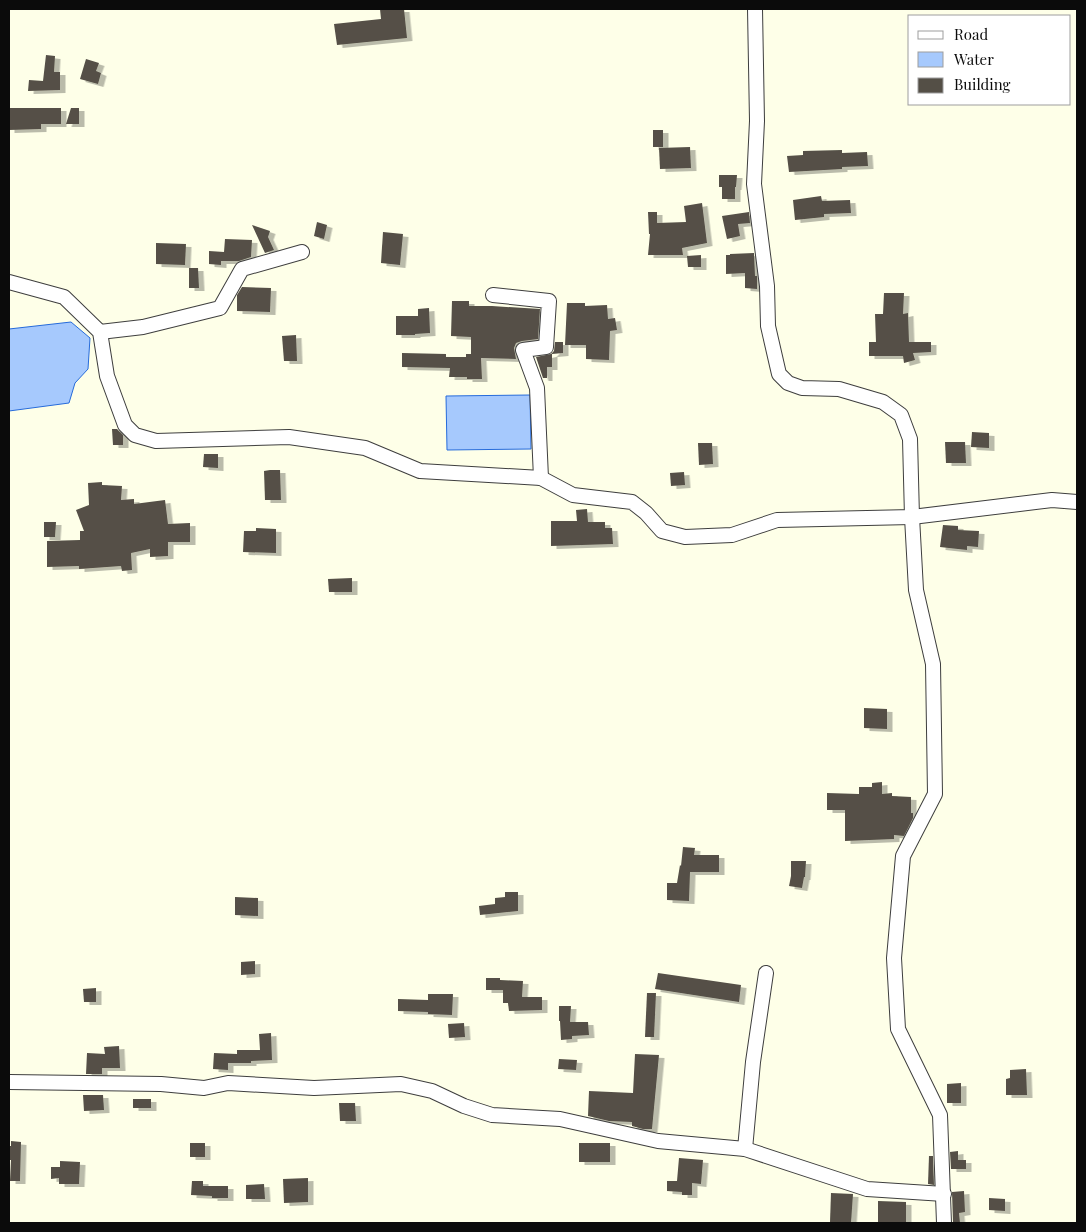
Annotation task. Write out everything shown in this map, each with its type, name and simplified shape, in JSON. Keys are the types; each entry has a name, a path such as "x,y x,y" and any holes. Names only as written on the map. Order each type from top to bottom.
{"street":[{"path":"755,9 757,121 754,184 767,286 768,326 779,374 788,383 802,388 839,389 883,402 901,415 910,439 916,590 932,664 934,794 903,856 894,958 898,1029 940,1115 944,1223"},
{"path":"100,332 143,327 220,308 242,269 302,252"},
{"path":"9,282 64,297 100,332 108,376 126,425 135,434 156,441 289,436 365,448 420,471 541,478 573,495 632,502 646,513 662,530 685,536 732,534 777,520 912,517 1052,500 1077,502"},
{"path":"493,295 549,301 546,347 523,350 537,388 541,478"},
{"path":"745,1149 753,1062 766,973"},
{"path":"9,1082 161,1084 204,1088 228,1083 314,1088 401,1084 432,1091 464,1106 492,1115 560,1119 658,1140 745,1149 867,1189 944,1194"}],"water":[{"path":"71,322 90,338 88,369 75,383 69,403 9,411 9,329"},
{"path":"530,395 531,449 447,450 446,396"}],"building":[{"path":"380,9 404,9 407,38 337,45 334,24 381,19"},
{"path":"46,55 55,56 54,72 60,72 60,90 28,91 29,80 43,81"},
{"path":"86,59 99,63 96,71 101,73 98,84 80,79"},
{"path":"9,108 61,108 61,124 41,124 41,129 9,130"},
{"path":"71,108 79,108 79,124 66,124"},
{"path":"653,130 663,130 663,147 653,147"},
{"path":"690,147 691,168 660,169 659,148"},
{"path":"842,150 842,153 867,152 868,166 789,172 787,156 803,155 803,151"},
{"path":"719,175 737,175 735,199 722,199"},
{"path":"821,196 822,201 850,200 851,213 824,214 824,217 795,220 793,200"},
{"path":"702,203 707,243 682,248 683,255 648,255 650,234 648,212 657,212 657,223 686,222 684,206"},
{"path":"749,212 750,223 738,224 740,236 727,239 722,216"},
{"path":"317,222 327,225 324,239 314,236"},
{"path":"252,225 270,231 268,237 274,250 265,253"},
{"path":"383,232 403,234 400,265 381,263"},
{"path":"225,239 252,240 251,257 239,261 221,261 221,265 209,264 209,251 224,252"},
{"path":"156,243 186,244 185,265 156,264"},
{"path":"754,253 757,289 745,288 745,273 726,274 726,255"},
{"path":"701,255 701,267 688,267 687,256"},
{"path":"189,268 198,268 199,288 189,288"},
{"path":"242,287 271,288 270,312 237,311 237,295"},
{"path":"884,293 904,293 903,314 908,313 909,342 931,342 931,352 913,353 915,360 904,363 903,356 869,356 869,342 876,342 875,314 883,314"},
{"path":"452,301 469,301 469,306 540,309 538,339 516,343 514,348 516,359 481,358 482,379 449,377 450,368 402,367 402,353 446,354 446,357 466,357 466,354 471,354 471,337 451,336"},
{"path":"567,303 585,303 585,306 607,305 608,319 615,318 617,330 610,331 609,360 586,359 586,345 565,345"},
{"path":"429,308 430,333 396,335 396,316 418,316 418,309"},
{"path":"296,335 297,361 284,361 282,336"},
{"path":"555,342 563,342 563,353 552,354 552,367 547,367 547,378 543,378 536,357 551,354 554,351"},
{"path":"112,429 117,429 123,435 123,445 113,445"},
{"path":"972,432 989,433 989,448 971,447"},
{"path":"945,442 965,442 966,463 946,463"},
{"path":"698,443 712,443 713,464 699,465"},
{"path":"204,454 218,454 218,468 203,467"},
{"path":"280,470 281,500 265,500 264,471"},
{"path":"684,472 685,485 671,486 670,473"},
{"path":"102,482 102,485 122,486 121,500 134,499 134,504 165,500 168,524 190,523 190,542 168,542 168,556 150,557 150,549 131,553 132,570 122,571 121,566 79,569 79,566 47,567 47,541 80,540 80,531 84,531 76,510 89,505 88,483"},
{"path":"587,509 588,522 605,522 605,528 612,528 613,544 551,546 551,521 577,521 576,510"},
{"path":"44,522 56,522 55,537 44,537"},
{"path":"943,525 958,526 958,530 979,531 978,547 967,546 967,550 940,547"},
{"path":"256,528 276,529 276,553 243,552 244,531 256,531"},
{"path":"352,578 352,592 329,592 328,579"},
{"path":"864,708 887,709 887,729 864,728"},
{"path":"882,782 882,794 892,793 892,796 911,797 911,813 913,813 913,818 904,836 894,835 894,839 845,841 845,810 827,810 827,793 859,794 859,787 872,787 872,783"},
{"path":"683,847 695,848 694,855 719,855 719,872 690,872 689,901 667,900 667,883 677,883"},
{"path":"791,861 806,861 802,888 789,886"},
{"path":"505,892 518,892 518,911 480,915 479,906 495,904 495,898 505,897"},
{"path":"235,897 258,898 258,916 235,915"},
{"path":"255,961 255,974 241,975 241,962"},
{"path":"658,973 741,985 739,1002 655,989"},
{"path":"486,978 523,981 522,997 542,997 542,1010 509,1011 508,1003 503,1003 503,990 486,990"},
{"path":"96,988 96,1002 84,1002 83,989"},
{"path":"647,993 656,993 654,1037 645,1037"},
{"path":"428,994 453,994 452,1015 398,1011 398,999 428,1000"},
{"path":"559,1006 571,1006 570,1022 588,1022 589,1035 572,1036 572,1039 561,1040"},
{"path":"464,1023 465,1037 449,1038 448,1024"},
{"path":"271,1033 272,1060 251,1061 251,1063 228,1063 228,1070 213,1069 214,1053 237,1054 237,1050 260,1050 259,1034"},
{"path":"119,1046 120,1068 102,1068 102,1074 86,1074 87,1053 105,1054 104,1047"},
{"path":"635,1054 659,1055 652,1129 632,1126 632,1122 609,1121 588,1116 589,1091 633,1093"},
{"path":"559,1059 577,1060 576,1070 558,1069"},
{"path":"1026,1069 1027,1095 1006,1095 1006,1079 1010,1078 1010,1070"},
{"path":"961,1083 961,1103 947,1103 947,1084"},
{"path":"83,1095 103,1095 104,1110 84,1111"},
{"path":"133,1099 151,1099 151,1108 133,1108"},
{"path":"339,1103 355,1103 356,1121 340,1121"},
{"path":"11,1141 21,1142 20,1181 10,1181 11,1160 9,1160 9,1146 11,1146"},
{"path":"190,1143 205,1143 205,1157 190,1157"},
{"path":"579,1143 610,1143 610,1162 579,1162"},
{"path":"958,1151 958,1160 966,1160 966,1169 951,1169 950,1152"},
{"path":"929,1156 933,1156 934,1185 928,1184"},
{"path":"679,1158 703,1160 701,1184 692,1183 692,1195 682,1195 682,1192 667,1191 667,1181 677,1181"},
{"path":"60,1161 80,1162 79,1184 59,1184 59,1178 51,1179 51,1167 60,1167"},
{"path":"308,1178 308,1202 284,1203 283,1179"},
{"path":"192,1181 203,1181 203,1186 228,1186 228,1198 191,1195"},
{"path":"264,1184 265,1199 246,1199 246,1185"},
{"path":"964,1191 965,1212 959,1213 960,1223 953,1223 952,1192"},
{"path":"831,1193 853,1194 851,1223 830,1222"},
{"path":"989,1198 1005,1199 1005,1211 989,1210"},
{"path":"878,1201 906,1202 906,1223 878,1223"}]}
